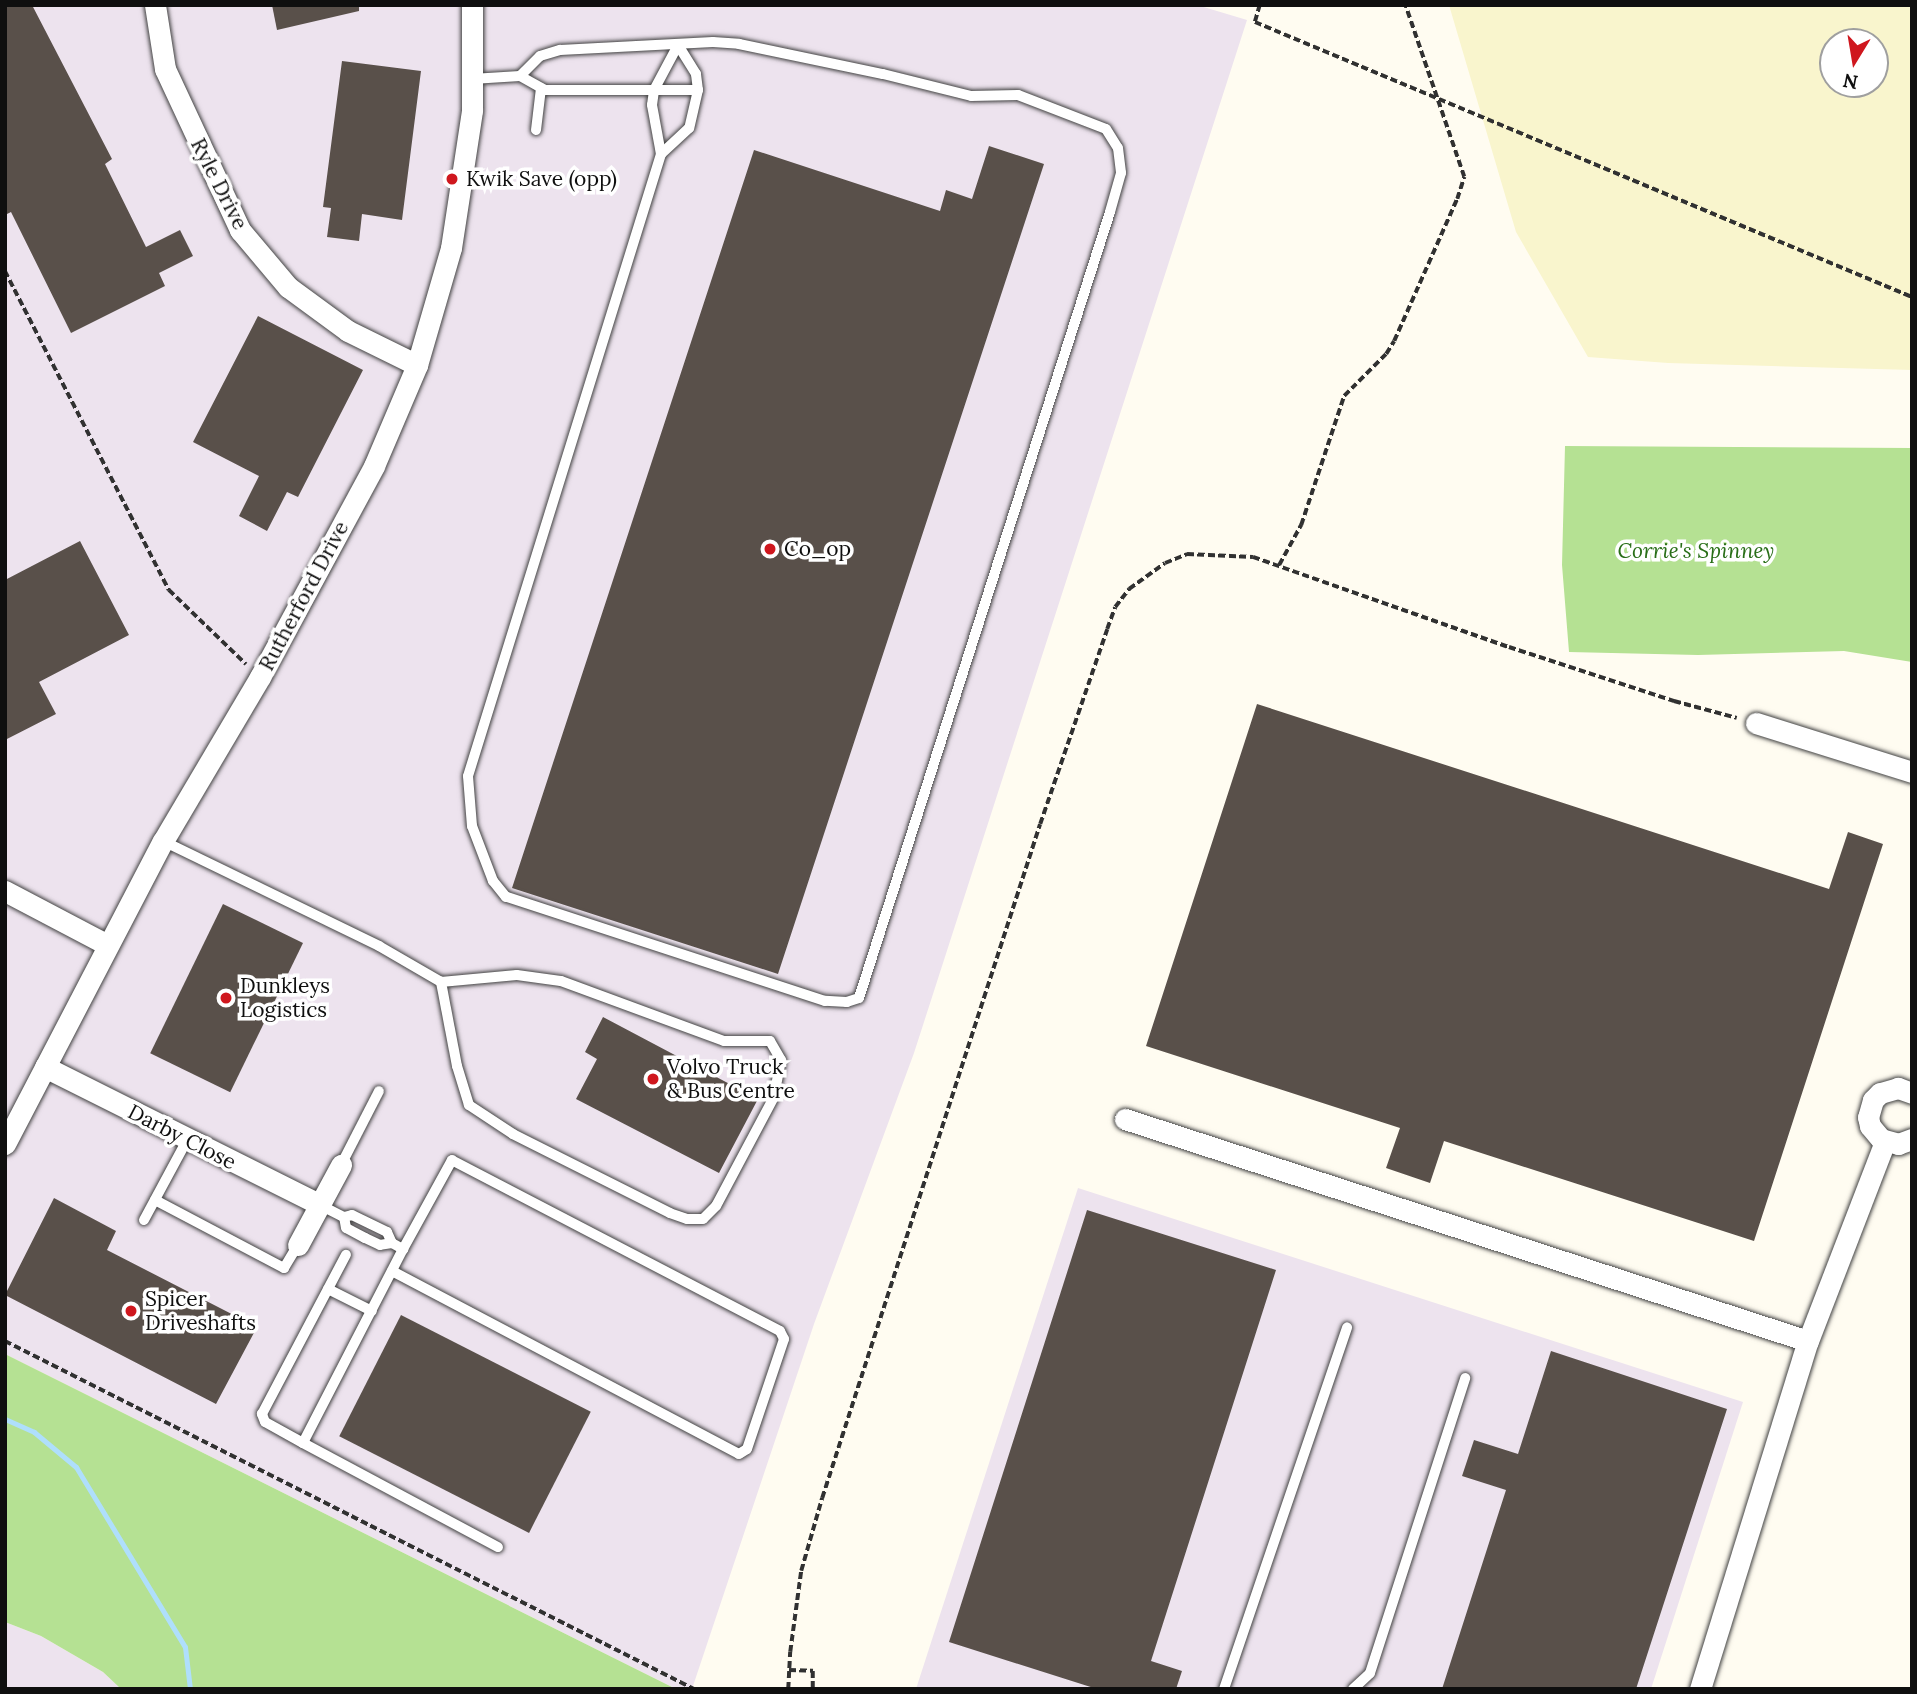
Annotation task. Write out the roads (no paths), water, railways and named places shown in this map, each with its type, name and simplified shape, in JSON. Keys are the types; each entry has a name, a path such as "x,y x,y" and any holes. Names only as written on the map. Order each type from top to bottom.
{"street":[{"name":"Ryle Drive","path":"155,5 165,69 240,230 288,287 348,331 417,365"},
{"name":"Rutherford Drive","path":"5,1144 163,841 260,677 374,466 417,365 451,248 472,110 472,5"},
{"path":"1756,723 1912,772"},
{"path":"5,891 108,945"},
{"name":"Darby Close","path":"45,1067 320,1205"},
{"path":"1910,1087 1888,1089 1880,1093 1869,1108 1870,1126 1885,1141 1898,1144 1912,1139"},
{"path":"1125,1119 1808,1341"},
{"path":"1700,1689 1808,1341 1885,1141"},
{"path":"298,1245 341,1165"}],"lane":[{"path":"520,76 540,56 560,50 650,45 739,44 883,74 971,96 1018,95 1106,128 1118,148 1121,173 1101,239 859,998 848,1002 825,1001 506,897 493,881 472,826 468,775 660,154 652,105 654,90 678,45"},
{"path":"660,154 689,128 698,90 696,74 678,45"},
{"path":"472,79 520,76 541,88 698,90"},
{"path":"536,130 541,88"},
{"path":"163,841 379,946 441,982 517,975 561,981 724,1041 769,1041 781,1060 774,1097 716,1206 703,1219 687,1219 670,1213 513,1134 477,1111 469,1104 461,1085 441,982"},
{"path":"341,1165 379,1091"},
{"path":"144,1220 187,1140"},
{"path":"303,1443 403,1249 452,1160 780,1331 784,1339 747,1449 739,1454 392,1271"},
{"path":"155,1200 284,1268 298,1245"},
{"path":"320,1205 344,1217 352,1215 387,1232 392,1243 403,1249"},
{"path":"346,1255 262,1414 265,1422 498,1547"},
{"path":"328,1289 372,1311"},
{"path":"1224,1689 1347,1327"},
{"path":"1353,1689 1370,1672 1465,1378"}],"waterway":[{"path":"5,1419 34,1432 76,1467 185,1647 190,1689"}],"place":[{"name":"Kwik Save (opp)","path":"452,179"},
{"name":"Co_op","path":"770,549"},
{"name":"Dunkleys Logistics","path":"226,998"},
{"name":"Volvo Truck & Bus Centre","path":"653,1079"},
{"name":"Spicer Driveshafts","path":"131,1311"}],"park label":[{"name":"Corrie's Spinney","path":"1696,551"}]}
